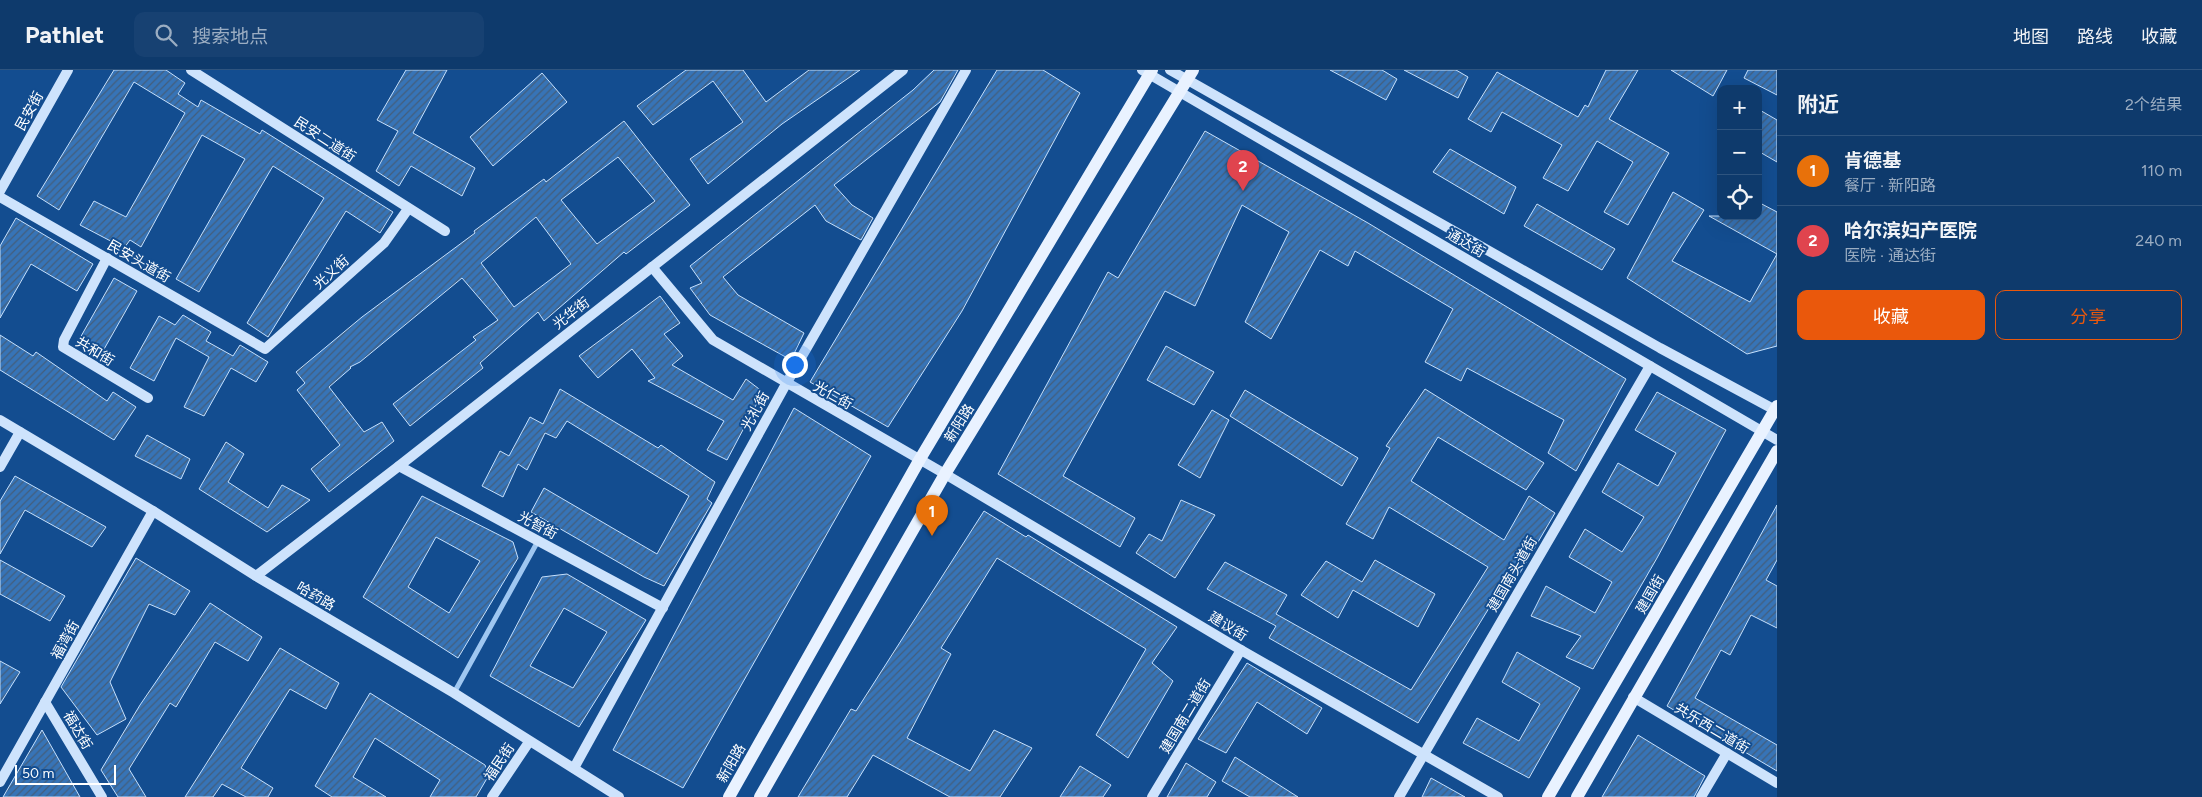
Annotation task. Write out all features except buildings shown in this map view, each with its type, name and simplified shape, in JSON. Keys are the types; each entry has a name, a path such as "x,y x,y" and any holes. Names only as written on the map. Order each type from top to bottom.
{"main road":[{"name":"新阳路","path":"729,797 920,460 1148,72"},
{"name":"新阳路","path":"760,797 945,474 1190,75"},
{"name":"建国街","path":"1548,797 1776,409"},
{"path":"1577,797 1632,697 1777,451"}],"street":[{"name":"民安街","path":"0,191 68,70"},
{"name":"民安二道街","path":"191,70 445,231"},
{"name":"光华街","path":"256,576 903,70"},
{"name":"光礼街","path":"574,768 786,384 966,70"},
{"name":"通达街","path":"1170,70 1190,75 1660,348 1776,409"},
{"name":"通达街","path":"1148,72 1777,440"},
{"name":"民安头道街","path":"0,197 265,349"},
{"name":"光义街","path":"265,349 384,242 408,209"},
{"name":"共和街","path":"107,258 64,340 63,347 148,398"},
{"name":"光仁街","path":"652,267 714,340 786,384 945,474"},
{"name":"建国南头道街","path":"1399,797 1650,366"},
{"name":"哈药路","path":"0,420 153,511 256,576 454,693 619,797"},
{"path":"0,467 20,432"},
{"name":"光智街","path":"399,466 663,608"},
{"name":"建议街","path":"945,474 1241,650 1498,797"},
{"name":"福湾街","path":"0,782 153,511"},
{"path":"454,693 538,541"},
{"name":"建国南二道街","path":"1152,797 1241,650"},
{"name":"共乐西二道街","path":"1632,697 1777,783"},
{"name":"福达街","path":"45,702 102,797"},
{"name":"福民街","path":"492,797 529,742"},
{"path":"1701,797 1727,753"}],"place":[{"name":"哈尔滨妇产医院","path":"1243,191"},
{"name":"肯德基","path":"932,536"}]}
